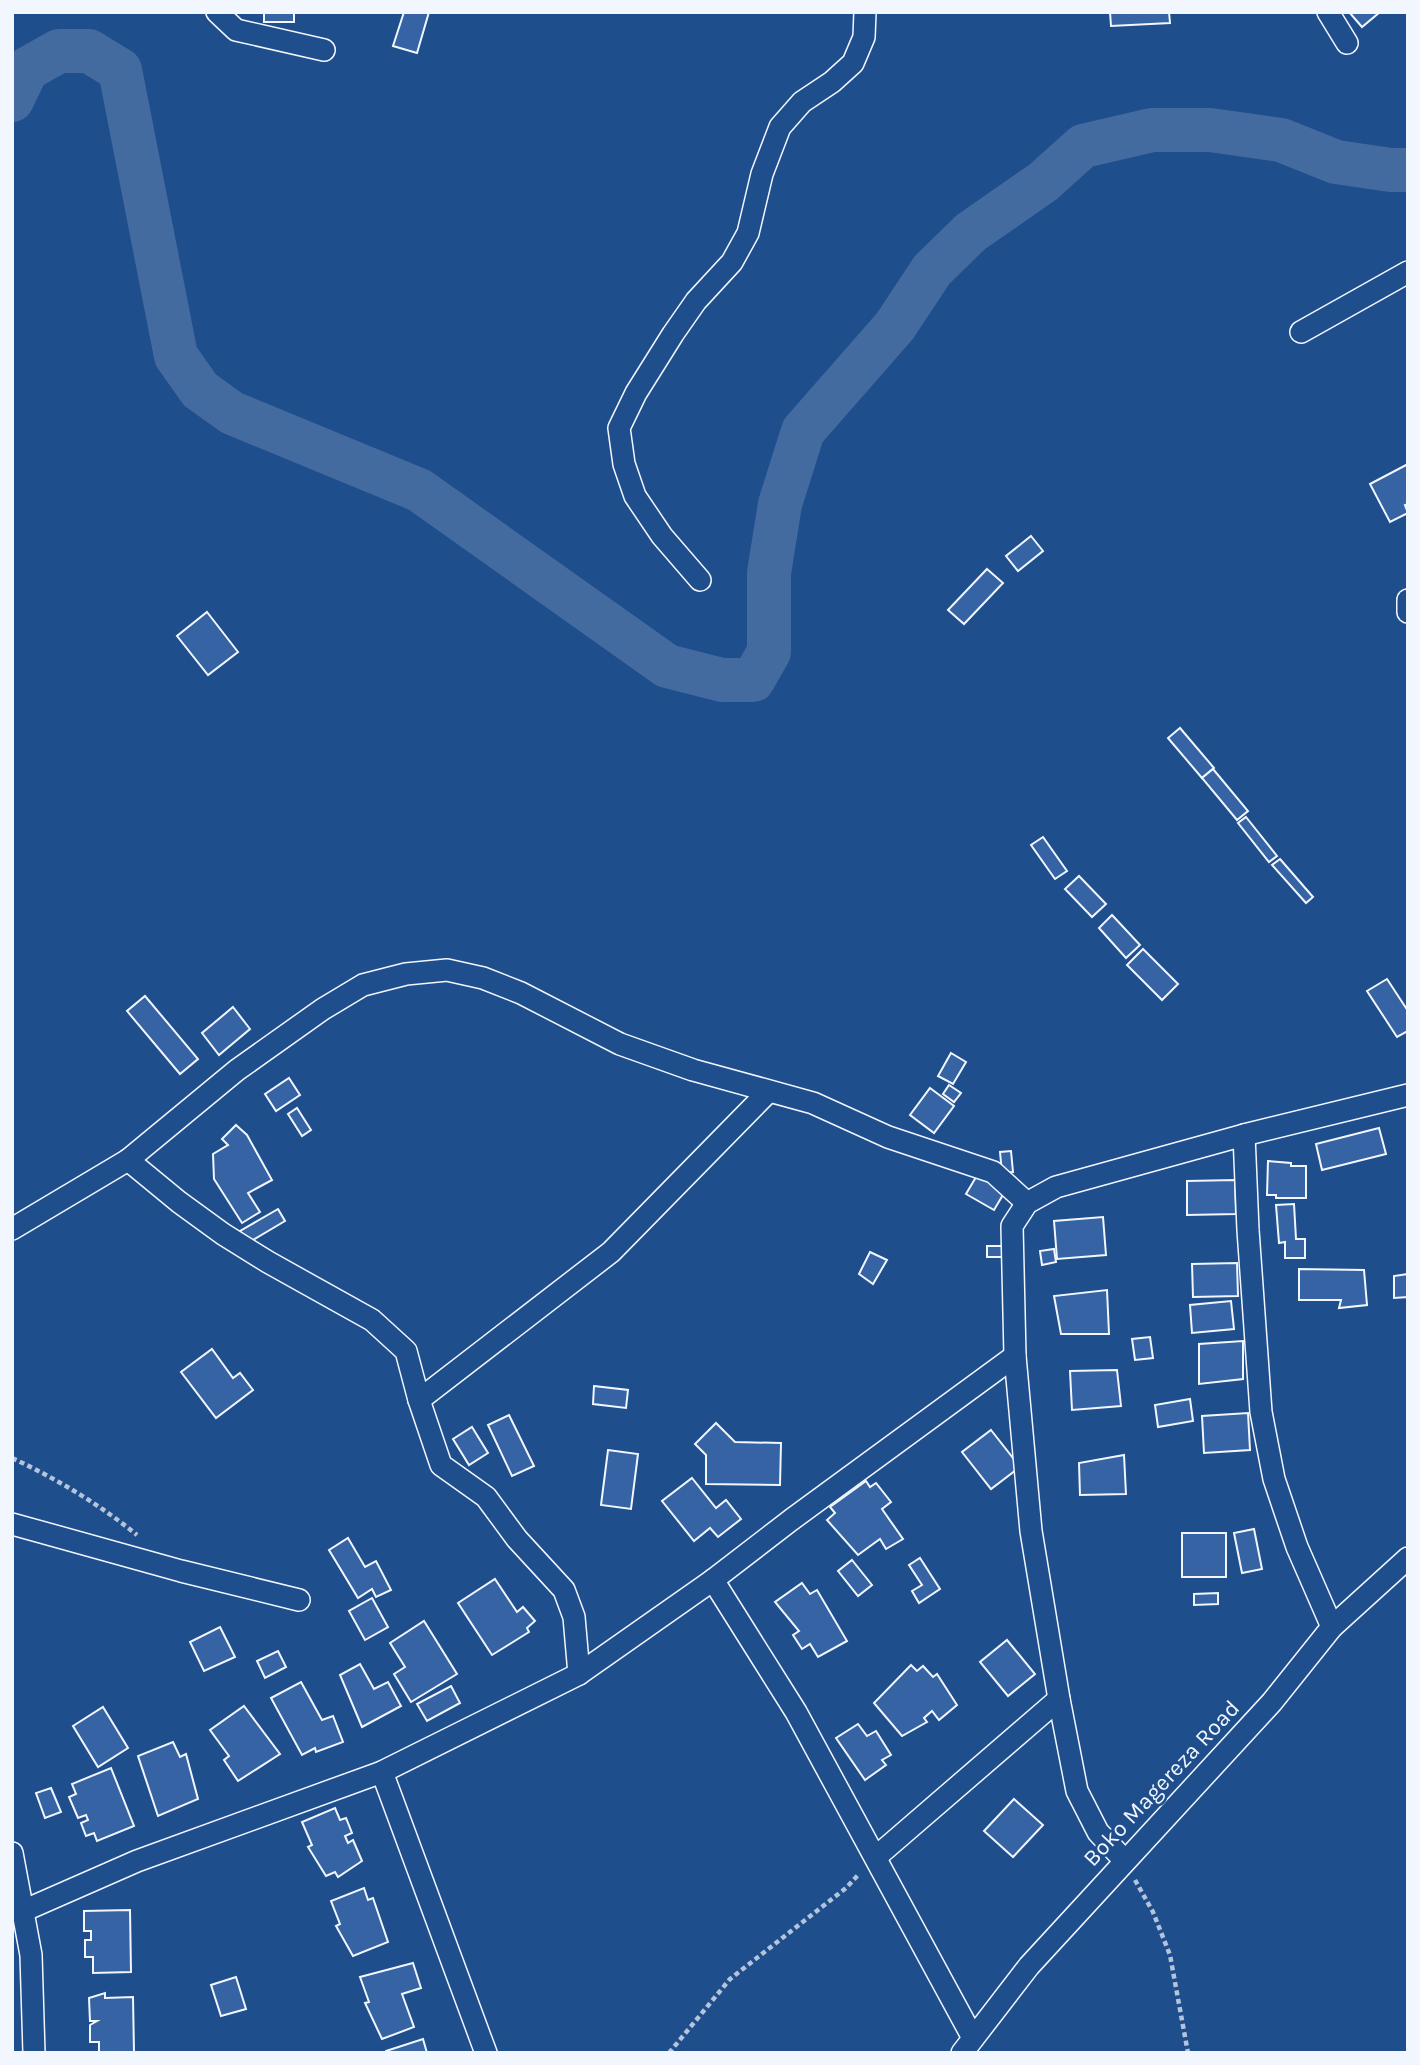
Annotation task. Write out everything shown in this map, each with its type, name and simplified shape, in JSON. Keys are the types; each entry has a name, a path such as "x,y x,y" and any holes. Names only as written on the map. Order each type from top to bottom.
{"street":[{"path":"216,12 236,30 324,50"},
{"path":"700,580 662,536 635,496 624,464 619,428 636,393 673,334 696,301 732,262 748,233 762,174 780,127 802,102 832,82 853,63 864,37 866,12"},
{"path":"1328,12 1347,43"},
{"path":"1301,331 1408,272"},
{"path":"1408,600 1408,612"},
{"path":"12,1229 128,1160 237,1070 323,1009 363,985 406,974 447,970 483,978 521,993 620,1044 693,1070 813,1103 888,1137 993,1172 1027,1203"},
{"path":"419,1399 611,1252 768,1092"},
{"path":"1125,1861 1098,1832 1077,1791 1059,1699 1031,1531 1015,1356 1012,1226 1027,1203 1056,1187 1244,1135 1408,1095"},
{"path":"1244,1135 1261,1412 1274,1479 1297,1547 1332,1627"},
{"path":"128,1160 223,1234 372,1320 406,1351 441,1465 486,1497 517,1539 564,1590 574,1617 579,1674"},
{"path":"23,1911 137,1861 382,1772 579,1674 713,1580 1015,1356"},
{"path":"12,1524 181,1571 299,1600"},
{"name":"Boko Magereza Road","path":"967,2045 1029,1966 1272,1702 1332,1627 1408,1558"},
{"path":"713,1580 796,1713 876,1857 967,2045"},
{"path":"876,1857 1059,1699"},
{"path":"382,1772 486,2053"},
{"path":"12,1853 31,1955 34,2053"}],"path":[{"path":"12,1458 54,1478 115,1517 144,1540"},
{"path":"669,2053 730,1979 846,1888 876,1857"},
{"path":"1125,1861 1153,1912 1170,1955 1188,2053"}],"building":[{"path":"264,12 294,12 294,22 264,22"},
{"path":"404,12 429,12 417,53 393,46"},
{"path":"1110,12 1169,12 1170,23 1111,26"},
{"path":"1349,12 1380,12 1362,27"},
{"path":"1408,464 1408,504 1405,505 1408,513 1390,522 1370,484"},
{"path":"1031,536 1043,551 1018,571 1006,556"},
{"path":"987,569 1003,583 964,624 948,610"},
{"path":"207,612 238,652 208,675 177,636"},
{"path":"1180,728 1214,768 1202,778 1168,738"},
{"path":"1213,769 1248,811 1237,820 1202,778"},
{"path":"1246,817 1277,856 1269,862 1238,823"},
{"path":"1043,837 1067,871 1055,879 1031,845"},
{"path":"1280,859 1313,897 1306,903 1272,865"},
{"path":"1079,876 1106,904 1092,917 1065,889"},
{"path":"1112,915 1140,945 1126,958 1099,928"},
{"path":"1143,949 1178,984 1162,1000 1127,965"},
{"path":"1387,979 1408,1011 1408,1031 1397,1037 1367,991"},
{"path":"145,996 198,1059 180,1074 127,1011"},
{"path":"233,1007 250,1029 219,1055 202,1033"},
{"path":"951,1053 966,1062 953,1084 938,1076"},
{"path":"289,1078 300,1095 276,1111 265,1094"},
{"path":"949,1085 961,1093 954,1102 943,1094"},
{"path":"930,1088 954,1106 934,1133 910,1115"},
{"path":"297,1108 311,1130 302,1136 288,1114"},
{"path":"236,1125 247,1135 272,1180 248,1193 260,1212 242,1223 214,1179 213,1154 228,1145 222,1139"},
{"path":"1379,1128 1386,1154 1322,1170 1316,1144"},
{"path":"1011,1151 1013,1172 1002,1173 1000,1152"},
{"path":"1268,1161 1306,1166 1306,1198 1276,1198 1276,1195 1267,1195"},
{"path":"979,1172 1007,1188 994,1210 966,1194"},
{"path":"1235,1180 1236,1214 1187,1215 1187,1181"},
{"path":"1294,1204 1296,1239 1305,1239 1305,1258 1285,1258 1285,1242 1279,1243 1276,1205"},
{"path":"278,1209 285,1221 248,1243 240,1231"},
{"path":"1103,1217 1106,1255 1057,1259 1054,1221"},
{"path":"987,1246 1003,1246 1003,1257 987,1257"},
{"path":"1054,1249 1056,1262 1042,1265 1040,1251"},
{"path":"870,1252 887,1260 873,1284 859,1274"},
{"path":"1237,1263 1238,1296 1193,1297 1192,1264"},
{"path":"1299,1269 1364,1270 1367,1305 1339,1308 1341,1300 1299,1300"},
{"path":"1408,1274 1408,1297 1394,1298 1394,1276"},
{"path":"1107,1290 1109,1334 1061,1334 1054,1296"},
{"path":"1231,1301 1234,1329 1192,1333 1190,1305"},
{"path":"1150,1337 1153,1358 1135,1360 1132,1339"},
{"path":"1243,1341 1243,1379 1199,1384 1199,1344"},
{"path":"212,1349 233,1378 240,1373 253,1390 216,1418 181,1372"},
{"path":"1117,1370 1121,1406 1072,1410 1070,1371"},
{"path":"594,1386 628,1390 626,1408 593,1404"},
{"path":"1190,1399 1193,1421 1158,1427 1155,1405"},
{"path":"1248,1413 1250,1450 1204,1453 1202,1416"},
{"path":"509,1415 534,1466 512,1476 488,1425"},
{"path":"716,1423 735,1442 781,1443 780,1485 706,1484 706,1455 695,1444"},
{"path":"472,1427 488,1453 469,1465 453,1439"},
{"path":"991,1430 1020,1467 991,1489 962,1452"},
{"path":"608,1450 638,1454 631,1509 601,1505"},
{"path":"1124,1455 1126,1494 1080,1495 1079,1463"},
{"path":"692,1478 716,1508 726,1500 741,1519 718,1537 710,1528 694,1541 662,1501"},
{"path":"866,1481 870,1487 876,1483 891,1502 882,1509 903,1539 886,1549 880,1539 858,1555 827,1520 835,1513 830,1507"},
{"path":"1254,1529 1262,1569 1242,1573 1234,1533"},
{"path":"1182,1533 1226,1533 1226,1577 1182,1577"},
{"path":"348,1538 365,1567 376,1561 391,1590 376,1597 372,1589 358,1598 329,1550"},
{"path":"920,1558 940,1589 919,1603 912,1591 922,1585 909,1565"},
{"path":"852,1560 872,1585 858,1596 838,1571"},
{"path":"495,1579 517,1612 523,1607 535,1621 527,1628 529,1632 492,1655 458,1603"},
{"path":"802,1583 810,1594 817,1590 847,1641 818,1657 810,1644 802,1649 793,1635 799,1631 775,1602"},
{"path":"1218,1593 1218,1604 1194,1605 1194,1594"},
{"path":"372,1598 388,1627 365,1640 349,1611"},
{"path":"424,1621 457,1674 411,1702 394,1674 405,1667 390,1643"},
{"path":"220,1627 235,1657 204,1671 190,1642"},
{"path":"1007,1640 1035,1674 1008,1696 980,1662"},
{"path":"278,1651 286,1667 265,1678 257,1661"},
{"path":"360,1664 374,1689 388,1682 401,1706 362,1727 340,1675"},
{"path":"911,1665 917,1671 923,1666 933,1677 937,1674 957,1705 939,1720 932,1711 924,1718 927,1722 902,1736 874,1703"},
{"path":"301,1682 322,1720 333,1716 343,1742 316,1752 315,1748 302,1755 271,1698"},
{"path":"451,1686 460,1703 427,1721 417,1704"},
{"path":"244,1706 280,1754 238,1781 224,1760 229,1756 210,1730"},
{"path":"103,1707 128,1748 98,1767 73,1726"},
{"path":"858,1724 867,1736 876,1731 891,1755 882,1760 886,1765 865,1780 836,1738"},
{"path":"173,1742 180,1757 186,1754 198,1799 158,1816 138,1756"},
{"path":"111,1768 134,1826 97,1841 94,1833 86,1836 81,1823 88,1820 86,1815 78,1818 69,1797 76,1794 72,1784"},
{"path":"51,1788 61,1812 45,1818 36,1793"},
{"path":"1014,1799 1043,1825 1013,1857 984,1831"},
{"path":"335,1808 340,1820 346,1818 352,1833 345,1836 348,1843 353,1840 362,1861 338,1877 335,1872 326,1876 308,1847 312,1845 302,1822"},
{"path":"364,1888 368,1900 373,1898 388,1942 353,1956 336,1926 340,1924 331,1901"},
{"path":"130,1910 131,1972 93,1973 93,1957 85,1957 85,1940 91,1940 91,1931 84,1931 84,1911"},
{"path":"413,1963 421,1988 402,1994 414,2027 382,2039 365,2003 369,2002 360,1977"},
{"path":"236,1977 246,2009 221,2016 211,1985"},
{"path":"105,1993 105,1998 133,1997 134,2053 99,2053 99,2042 90,2042 90,2025 97,2021 90,2021 89,1998"},
{"path":"423,2039 427,2053 386,2053 386,2051"}],"waterway":[{"path":"12,100 27,69 59,51 89,51 120,70 176,356 200,390 232,413 419,490 667,666 722,680 753,680 769,652 769,573 780,504 803,431 895,326 932,270 971,232 1043,182 1083,146 1152,130 1210,130 1281,140 1336,162 1408,170"}]}
